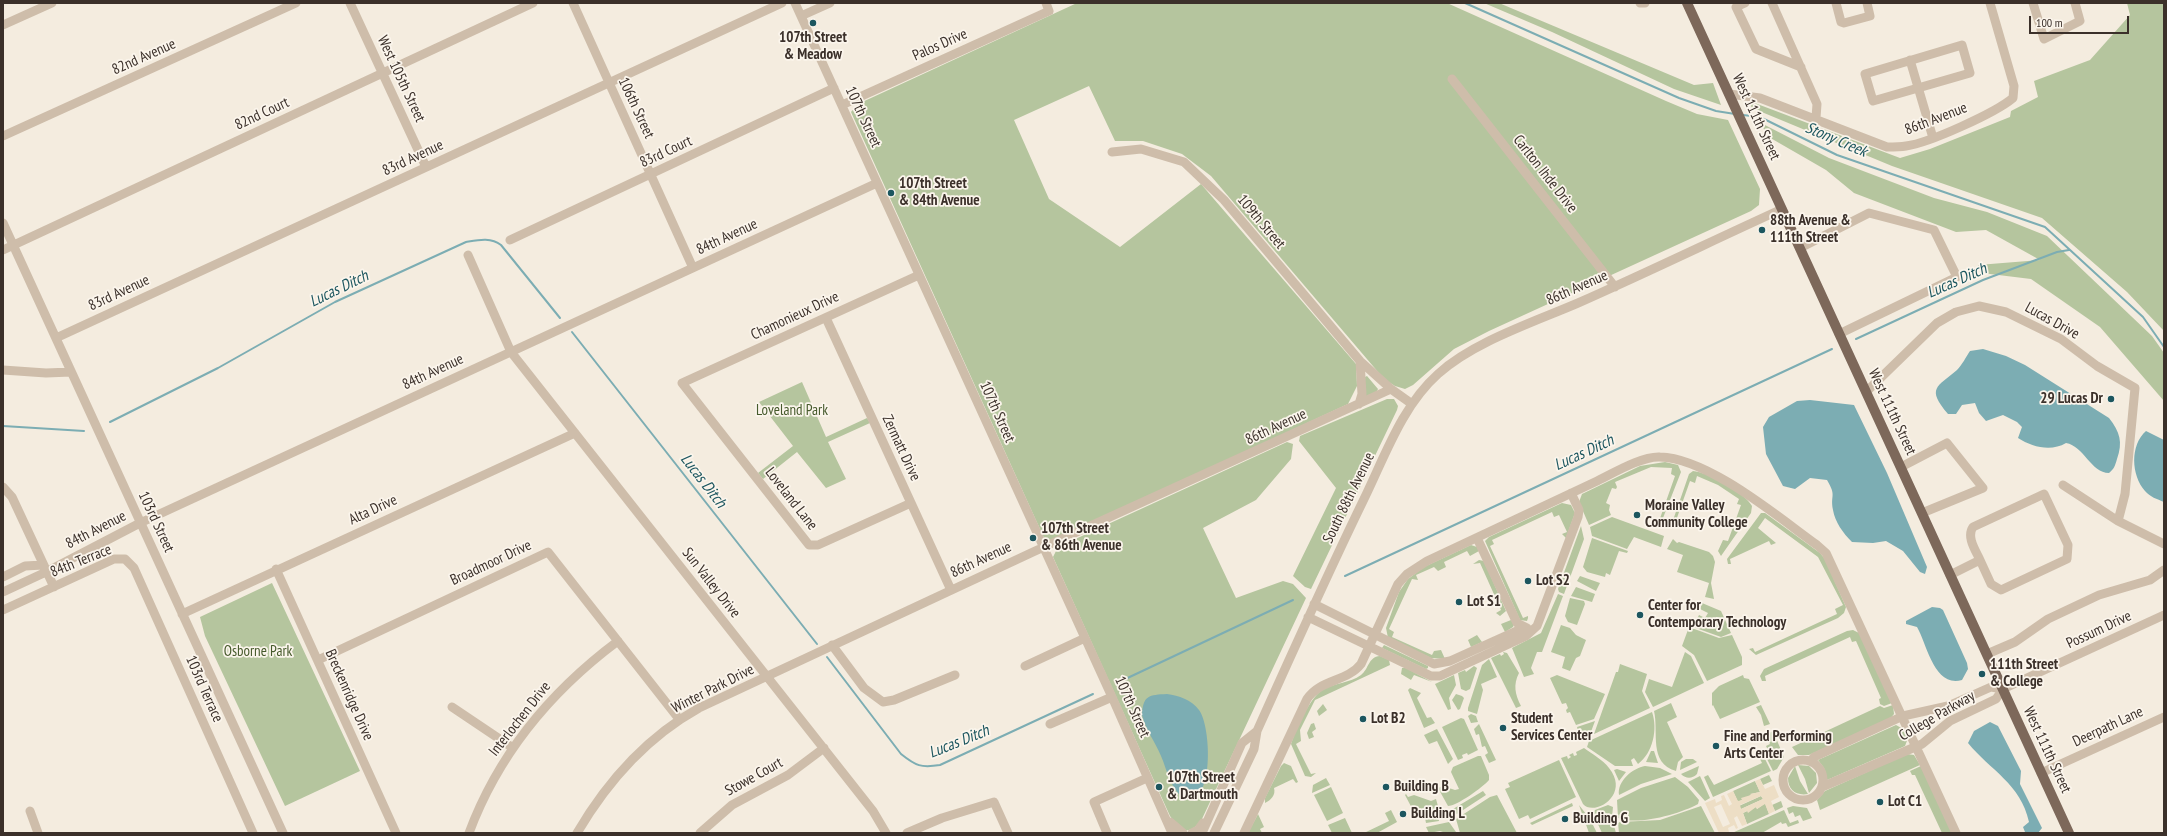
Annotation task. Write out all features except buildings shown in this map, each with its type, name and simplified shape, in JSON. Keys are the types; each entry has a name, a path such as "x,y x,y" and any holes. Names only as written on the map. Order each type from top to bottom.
{"main road":[{"name":"West 111th Street","path":"1687,3 2069,833"}],"street":[{"path":"3,25 52,3"},
{"name":"82nd Avenue","path":"3,136 296,3"},
{"name":"West 105th Street","path":"350,3 426,167"},
{"name":"82nd Court","path":"3,250 533,3"},
{"name":"106th Street","path":"573,3 694,268"},
{"name":"83rd Avenue","path":"56,338 782,3"},
{"name":"107th Street","path":"795,3 1112,697 1172,833"},
{"path":"801,16 830,3"},
{"path":"1640,3 1645,3"},
{"path":"1745,3 1736,7 1756,49 1801,67"},
{"path":"1772,3 1817,104 1816,118"},
{"path":"1836,3 1841,22 1844,23 1870,16 1867,3"},
{"name":"86th Avenue","path":"1729,94 1760,98 1816,118 1887,147 1906,146 1933,138 2003,107 2013,98 2014,86 1990,3"},
{"path":"2033,3 2044,39 2080,21 2075,3"},
{"name":"Palos Drive","path":"842,105 1048,7"},
{"path":"1962,46 1970,73 1918,88 1873,101 1865,74 1962,46"},
{"path":"1910,60 1933,138"},
{"name":"Carlton Ihde Drive","path":"1452,79 1615,287"},
{"name":"83rd Court","path":"510,240 834,88"},
{"name":"109th Street","path":"1112,152 1141,149 1184,162 1224,200 1360,360 1391,389"},
{"name":"84th Avenue","path":"3,592 44,568 140,523 877,183"},
{"name":"86th Avenue","path":"1412,404 1436,376 1465,354 1615,287 1782,209"},
{"path":"1800,248 1868,213 1934,230 1957,277 1839,334"},
{"name":"103rd Street","path":"3,223 283,833"},
{"path":"468,255 511,352"},
{"name":"Chamonieux Drive","path":"682,384 919,275"},
{"name":"Lucas Drive","path":"1866,392 1937,323 1956,312 1980,306 2006,312 2061,339 2097,366 2135,388 2125,494 2118,521"},
{"name":"Zermatt Drive","path":"826,318 951,590"},
{"name":"Sun Valley Drive","path":"511,352 873,810 886,833"},
{"path":"1359,404 1362,394 1360,360"},
{"path":"3,370 46,373 71,372"},
{"name":"Loveland Lane","path":"682,384 809,545 818,545 911,503"},
{"path":"1391,389 1412,404"},
{"name":"86th Avenue","path":"767,676 951,590 1391,389"},
{"name":"South 88th Avenue","path":"1308,617 1396,433 1412,404"},
{"name":"Alta Drive","path":"182,614 276,569 575,433"},
{"path":"1901,468 1947,443 1983,488 1922,513"},
{"path":"1244,833 1310,695 1320,686 1356,670 1361,664 1368,646 1398,584 1407,574 1427,561 1571,493 1641,461 1660,456 1688,464 1724,478 1826,553 1917,746 1956,833"},
{"path":"2063,485 2118,521 2164,544"},
{"path":"3,487 12,496 54,587"},
{"path":"1419,670 1433,671 1446,663 1528,628 1537,626 1578,517 1579,510 1571,493"},
{"path":"2044,494 2068,545 2067,559 2001,590 1991,584 1980,560 1970,534 1972,527 2044,494"},
{"path":"1477,538 1517,623 1528,628"},
{"name":"Broadmoor Drive","path":"318,660 548,552 680,720"},
{"name":"84th Terrace","path":"3,610 114,559 125,559"},
{"name":"103rd Terrace","path":"125,559 134,568 253,833"},
{"path":"1950,576 1980,560"},
{"name":"84th Avenue","path":"3,577 25,566 44,568"},
{"name":"Breckenridge Drive","path":"276,569 396,833"},
{"path":"1987,654 2015,642 2048,619 2099,595 2150,580 2164,570"},
{"path":"1314,604 1429,662 1434,664 1446,663"},
{"name":"Possum Drive","path":"2003,689 2164,615"},
{"path":"1214,833 1254,749 1256,731 1308,617 1431,676 1440,676 1526,636 1528,628"},
{"path":"1025,666 1085,638"},
{"name":"Interlochen Drive","path":"469,833 483,798 513,748 544,707 586,666 618,641"},
{"path":"832,645 864,688 883,702 894,700 955,675"},
{"name":"Winter Park Drive","path":"577,833 596,803 621,771 643,749 680,720 767,676"},
{"name":"College Parkway","path":"1991,687 2003,689 1996,698 1950,721 1917,746 1822,787 1811,798 1800,800 1794,798 1784,788 1783,781 1786,768 1795,761 1811,761 1814,757 1903,716 1948,706 1991,687"},
{"path":"1050,724 1112,697"},
{"path":"452,707 513,748"},
{"name":"Deerpath Lane","path":"2041,773 2164,717"},
{"path":"1202,833 1242,743 1256,731"},
{"name":"Stowe Court","path":"700,833 732,805 788,774 824,748"},
{"path":"1811,761 1816,765 1822,775 1822,787"},
{"path":"1107,833 1094,802 1148,778"},
{"path":"907,833 942,818 994,802 1008,833"},
{"path":"30,811 38,833"},
{"path":"1165,817 1177,830 1183,833"},
{"path":"1192,833 1198,830 1210,817"}],"green space":[{"path":"1077,3 1447,3 1697,114 1728,120 1760,189 1759,205 1751,211 1489,331 1454,349 1413,385 1405,389 1395,386 1384,379 1211,176 1182,154 1143,141 1115,141 1089,86 1014,120 1049,199 1120,247 1201,184 1356,364 1357,386 1348,404 1053,541 1044,538 851,112 858,104"},
{"path":"1484,3 1499,3 1694,85 1713,83 1721,105 1674,89 1552,32"},
{"path":"2127,3 2164,3 2164,331 2127,292 2042,218 1892,166 1752,108 1750,104 1752,102 1900,158 1930,149 2010,117 2011,111 2038,97 2034,81 2090,60 2130,15"},
{"path":"1761,123 1829,158 1934,198 1987,212 2047,236 2152,336 2164,353 2164,401 2100,327 2031,279 1982,273 1978,265 2040,260 1986,230 1956,232 1854,193 1826,170 1767,136"},
{"path":"1367,376 1378,389 1376,393 1364,398 1365,377"},
{"name":"Loveland Park","path":"802,382 826,437 867,418 870,423 828,442 846,479 826,488 797,452 763,479 758,473 793,446 759,402"},
{"path":"1387,399 1394,399 1398,406 1397,410 1311,589 1305,587 1293,576 1336,488 1299,441 1300,436"},
{"path":"1287,442 1293,444 1291,459 1256,500 1203,528 1236,598 1283,581 1293,584 1306,598 1201,821 1192,829 1181,829 1170,816 1053,557 1058,547"},
{"path":"1665,462 1678,465 1681,472 1661,523 1658,524 1675,476 1671,474 1672,468 1651,467 1615,482 1617,487 1616,489 1612,488 1606,503 1610,505 1609,510 1611,515 1589,525 1579,502 1582,494 1640,466"},
{"path":"1693,471 1708,475 1726,484 1742,495 1752,506 1751,513 1721,556 1718,551 1723,540 1728,541 1741,505 1737,504 1739,499 1718,485 1697,476 1695,483 1690,481 1673,529 1671,526 1689,474"},
{"path":"1562,503 1571,505 1575,513 1566,538 1562,534 1567,532 1559,515 1554,517 1552,512 1492,540 1494,544 1490,546 1523,618 1528,616 1527,621 1520,620 1485,541 1489,537"},
{"path":"1761,513 1765,513 1820,553 1825,559 1846,607 1844,613 1838,618 1756,655 1749,649 1753,648 1755,652 1837,614 1835,609 1843,605 1818,557 1765,518 1758,528 1776,543 1771,545 1769,541 1730,559 1731,564 1728,564 1727,559"},
{"path":"1612,517 1664,536 1661,547 1634,537 1627,549 1592,536 1590,527"},
{"path":"1581,526 1584,539 1564,594 1559,592 1558,589"},
{"path":"1592,538 1628,551 1627,553 1619,551 1610,575 1606,573 1605,577 1587,572 1583,567"},
{"path":"1673,539 1677,543 1679,542 1709,552 1713,556 1715,562 1711,583 1714,599 1705,597 1709,583 1677,572 1683,555 1667,549"},
{"path":"1471,545 1477,547 1479,551 1470,556 1467,551 1444,562 1446,567 1438,571 1434,567 1416,575 1418,580 1412,579 1389,629 1394,632 1392,637 1432,655 1434,651 1441,650 1445,659 1431,658 1388,638 1386,628 1399,592 1408,579 1424,567"},
{"path":"1479,560 1484,561 1506,611 1500,616 1496,613 1501,610 1480,563 1473,564"},
{"path":"1580,576 1600,583 1596,591 1577,581"},
{"name":"Osborne Park","path":"272,583 360,771 285,806 205,636 200,617"},
{"path":"1576,587 1595,594 1592,602 1571,596"},
{"path":"1558,594 1563,596 1542,652 1537,652 1531,668 1534,674 1524,677 1512,648 1541,633"},
{"path":"1570,598 1584,601 1585,604 1577,625 1568,622 1565,616"},
{"path":"1702,603 1721,611 1731,633 1721,637 1693,627 1699,615 1705,618 1708,613 1700,609"},
{"path":"1511,620 1514,624 1513,627 1505,632 1501,624"},
{"path":"1561,625 1570,628 1576,635 1586,640 1580,656 1576,658 1570,671 1562,668 1565,657 1551,652"},
{"path":"1689,627 1719,638 1732,635 1742,657 1742,665 1707,681 1694,655 1682,646"},
{"path":"1853,630 1859,633 1892,703 1884,706 1880,704 1879,699 1881,698 1856,641 1852,642 1850,637 1765,676 1766,681 1762,681 1760,676 1764,669 1847,631"},
{"path":"1477,635 1482,642 1471,647 1468,640"},
{"path":"1384,645 1428,666 1428,668 1426,669 1382,648"},
{"path":"1503,652 1507,653 1519,673 1515,686 1517,697 1521,706 1516,708 1491,658 1500,654 1501,656 1504,654"},
{"path":"1685,652 1691,656 1704,683 1653,707 1645,692 1649,679 1672,687"},
{"path":"1380,656 1389,660 1390,665 1315,700 1300,730 1301,741 1296,744 1311,774 1316,773 1311,777 1305,776 1291,744 1300,722 1309,706 1324,689 1357,678 1364,673 1373,659"},
{"path":"1489,659 1497,677 1481,684 1483,690 1477,714 1468,711 1468,708 1482,665"},
{"path":"1620,664 1647,674 1642,691 1650,708 1594,734 1616,672 1618,672"},
{"path":"1474,666 1477,668 1470,689 1466,691 1461,689 1458,673 1465,670 1466,672"},
{"path":"1402,668 1406,668 1432,682 1414,675 1411,680 1401,674"},
{"path":"1454,675 1456,685 1449,698 1451,709 1448,710 1435,684"},
{"path":"1557,675 1605,694 1594,719 1576,725 1570,712 1567,713 1566,710 1568,708 1566,703 1562,704 1550,678"},
{"path":"1743,675 1744,678 1749,679 1760,702 1720,719 1713,705 1712,706 1712,693 1719,686"},
{"path":"1410,688 1421,693 1417,698 1427,718 1431,717 1435,723 1424,728 1408,690"},
{"path":"1456,694 1464,698 1460,709 1458,710 1452,700"},
{"path":"1671,703 1677,717 1667,722 1683,757 1678,762 1676,771 1667,767 1661,761 1656,746 1654,711"},
{"path":"1323,704 1327,710 1319,716 1317,711"},
{"path":"1761,705 1770,724 1764,726 1761,715 1756,707"},
{"path":"1893,705 1894,714 1890,719 1809,755 1798,755 1792,747 1880,706 1884,708"},
{"path":"1652,712 1654,719 1653,740 1647,754 1638,764 1634,758 1631,760 1633,766 1615,766 1587,747 1589,741"},
{"path":"1471,714 1476,716 1478,722 1471,723 1468,716"},
{"path":"1461,718 1464,719 1478,750 1468,755 1467,753 1462,755 1463,758 1458,760 1442,727"},
{"path":"1595,721 1589,737 1581,741 1577,727"},
{"path":"1314,723 1316,729 1312,732 1314,737 1309,739 1307,733 1311,724"},
{"path":"1479,724 1496,760 1489,763 1485,755 1488,753 1485,746 1482,747 1479,734 1476,735 1474,729"},
{"path":"1896,725 1903,729 1908,738 1905,746 1827,780 1824,768 1818,760"},
{"path":"1437,729 1453,759 1448,764 1437,741 1429,744 1424,735"},
{"path":"1773,731 1784,757 1777,769 1773,771 1764,753 1768,750 1766,746 1770,744 1766,735"},
{"path":"1584,748 1607,765 1615,778 1616,787 1613,795 1608,801 1595,808 1588,807 1583,804 1561,758 1567,756 1568,759 1571,757 1569,755 1573,753 1574,756 1577,755 1576,752"},
{"path":"1651,751 1654,751 1658,763 1646,762"},
{"path":"1761,751 1771,771 1713,797 1704,777 1708,775 1714,785 1762,763 1757,753"},
{"path":"1907,754 1914,755 1920,765 1820,810 1817,800 1825,791"},
{"path":"1481,756 1489,775 1489,780 1463,800 1448,806 1438,788 1443,786 1455,790 1459,789 1451,772 1453,767"},
{"path":"1686,759 1693,759 1697,762 1680,770 1681,762"},
{"path":"1559,760 1576,797 1530,819 1528,815 1519,819 1505,789 1510,787 1508,783"},
{"path":"1284,763 1291,766 1298,782 1296,783 1293,779 1274,788 1272,797 1265,803 1265,798 1281,766"},
{"path":"1798,765 1809,766 1816,773 1817,783 1809,793 1805,779"},
{"path":"1645,766 1660,768 1672,774 1641,784 1619,795 1619,790 1623,780 1631,772"},
{"path":"1699,766 1697,774 1691,778 1687,778 1681,774"},
{"path":"1795,766 1800,781 1808,794 1796,793 1789,786 1788,778"},
{"path":"1921,766 1952,833 1942,833 1915,775 1912,775 1910,771"},
{"path":"1617,769 1626,772 1619,781 1614,770"},
{"path":"1769,775 1772,781 1763,785 1760,779"},
{"path":"1700,776 1710,798 1705,801 1688,782"},
{"path":"1675,777 1688,787 1699,800 1698,804 1681,812 1647,820 1636,821 1618,818 1617,800 1641,788"},
{"path":"1326,778 1330,785 1312,793 1313,785"},
{"path":"1755,781 1760,792 1751,794 1738,802 1733,791"},
{"path":"1331,787 1343,813 1327,821 1314,795"},
{"path":"1483,791 1486,795 1457,814 1454,813 1453,809"},
{"path":"1406,794 1408,797 1414,795 1431,801 1436,799 1439,810 1421,815 1415,814 1405,795"},
{"path":"1497,795 1517,833 1460,833 1456,819 1490,797"},
{"path":"1761,796 1763,799 1741,809 1739,806"},
{"path":"1781,801 1783,807 1775,811 1772,805"},
{"path":"1572,803 1573,806 1532,825 1530,823"},
{"path":"1765,803 1769,814 1747,824 1743,813 1756,807 1757,809"},
{"path":"1579,805 1590,819 1597,833 1589,833"},
{"path":"1608,805 1613,807 1612,817 1593,814 1595,810"},
{"path":"1701,806 1715,833 1619,833 1618,823 1620,822 1660,820"},
{"path":"1793,806 1807,808 1812,818 1803,821 1800,815 1795,817 1793,812 1789,814 1787,808"},
{"path":"1391,810 1397,822 1377,833 1364,833 1389,821 1385,813"},
{"path":"1784,810 1790,823 1798,820 1799,823 1788,827 1786,823 1782,824 1781,822 1762,833 1732,833"},
{"path":"1258,814 1264,827 1260,829 1262,833 1248,833"},
{"path":"1438,815 1439,821 1426,823 1425,818"},
{"path":"1345,818 1352,833 1332,833 1328,825"},
{"path":"1600,818 1613,822 1616,833 1602,833 1597,822"},
{"path":"1449,822 1456,832 1446,833 1440,831 1429,833 1426,827"}],"shaded area":[{"path":"1760,779 1765,789 1774,785 1779,797 1771,801 1775,811 1769,814 1765,804 1757,809 1756,807 1748,813 1747,811 1743,813 1747,824 1742,826 1737,816 1734,818 1738,828 1736,829 1734,825 1728,828 1729,832 1719,833 1705,803 1715,799 1716,803 1722,800 1721,796 1724,795 1729,806 1732,804 1727,794 1733,791 1738,801 1742,800 1741,798 1751,795 1750,794 1760,792 1755,781","holes":["1761,796 1763,799 1741,809 1740,805","1721,804 1730,824 1723,827 1714,807"]}],"water":[{"path":"1983,349 2006,356 2025,365 2109,418 2116,428 2120,442 2119,453 2112,470 2109,473 2097,469 2078,449 2066,443 2060,446 2048,448 2029,444 2018,438 2022,427 2017,422 2003,415 1986,421 1979,413 1975,403 1962,405 1956,414 1948,414 1937,399 1937,389 1944,380 1959,368 1970,351"},
{"path":"1810,400 1854,405 1887,473 1927,567 1925,574 1920,572 1903,551 1886,541 1873,543 1852,542 1836,519 1832,505 1833,493 1827,480 1810,478 1795,489 1783,486 1766,454 1763,427 1769,417 1797,401"},
{"path":"2146,431 2164,440 2164,502 2147,493 2137,477 2134,460 2135,452 2137,444"},
{"path":"1932,607 1943,610 1967,663 1968,669 1962,680 1952,681 1938,671 1928,653 1917,627 1906,624 1906,621"},
{"path":"1167,694 1184,699 1196,706 1203,718 1206,729 1208,757 1207,771 1200,793 1190,799 1182,797 1174,788 1142,715 1144,703 1148,697"},
{"path":"1990,722 1998,726 2021,771 2020,784 2042,828 2038,833 2025,832 2023,827 2029,822 2019,797 2004,778 1968,743 1974,731"}],"waterway":[{"name":"Stony Creek","path":"1465,3 1679,98 1716,111 1735,114"},
{"name":"Stony Creek","path":"1743,115 1760,117 1837,155 2045,227 2143,317 2164,347"},
{"name":"Lucas Ditch","path":"110,422 218,368 335,302 466,242 489,240 497,242 501,245 560,318"},
{"name":"Lucas Ditch","path":"1856,339 1983,280 2057,252 2069,250"},
{"name":"Lucas Ditch","path":"572,332 817,644"},
{"name":"Lucas Ditch","path":"1345,576 1832,349"},
{"name":"Lucas Ditch","path":"3,426 84,431"},
{"name":"Lucas Ditch","path":"1119,682 1293,600"},
{"name":"Lucas Ditch","path":"827,657 901,754 915,764 923,766 940,765 1093,694"}],"place":[{"name":"107th Street & Meadow","path":"813,23"},
{"name":"107th Street & 84th Avenue","path":"891,193"},
{"name":"88th Avenue & 111th Street","path":"1762,230"},
{"name":"29 Lucas Dr","path":"2111,399"},
{"name":"Moraine Valley Community College","path":"1637,515"},
{"name":"107th Street & 86th Avenue","path":"1033,538"},
{"name":"Lot S2","path":"1528,581"},
{"name":"Lot S1","path":"1459,602"},
{"name":"Center for Contemporary Technology","path":"1640,615"},
{"name":"111th Street & College","path":"1982,674"},
{"name":"Lot B2","path":"1363,719"},
{"name":"Student Services Center","path":"1503,728"},
{"name":"Fine and Performing Arts Center","path":"1716,746"},
{"name":"107th Street & Dartmouth","path":"1159,787"},
{"name":"Building B","path":"1386,787"},
{"name":"Lot C1","path":"1880,802"},
{"name":"Building L","path":"1403,814"},
{"name":"Building G","path":"1565,819"}]}
